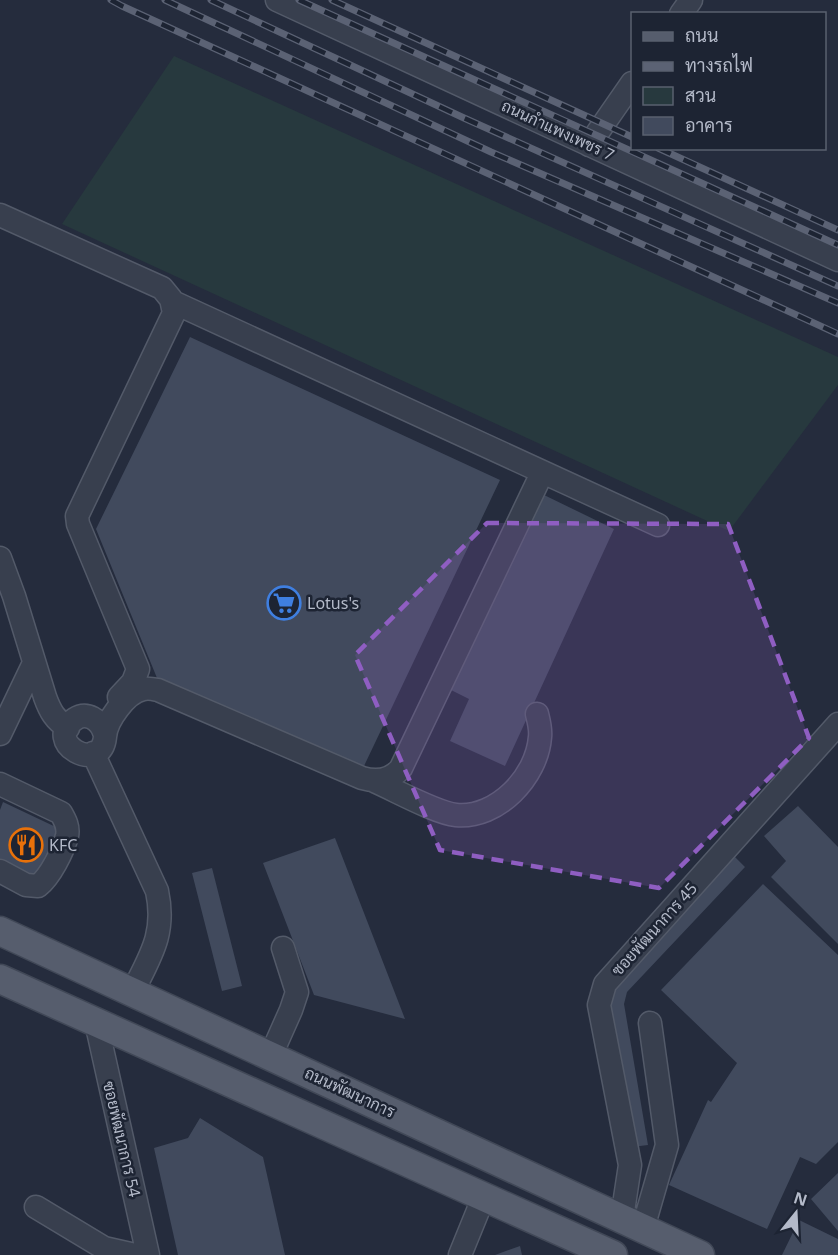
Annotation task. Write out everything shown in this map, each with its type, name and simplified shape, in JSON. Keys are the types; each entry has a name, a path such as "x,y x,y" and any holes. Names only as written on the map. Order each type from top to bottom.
{"main road":[{"name":"ถนนพัฒนาการ","path":"0,931 700,1255"},
{"path":"0,979 613,1255"}],"street":[{"name":"ถนนกำแพงเพชร 7","path":"278,0 838,260"},
{"path":"589,145 631,86"},
{"path":"0,214 162,288 173,302 658,525"},
{"path":"173,302 174,313 77,516 78,524 138,669 133,682 116,701 76,722 66,736 70,748 80,754 93,753 103,744 104,732 113,713 128,698 142,689 158,690 362,778 375,781 453,814 474,815 503,800 517,787 533,762 540,740 537,714"},
{"path":"375,781 391,776 401,768 542,473"},
{"path":"1,566 51,712 58,722 98,720 104,732"},
{"path":"0,734 34,663"},
{"name":"ซอยพัฒนาการ 45","path":"633,1223 630,1165 599,1005 605,984 838,724"},
{"path":"93,753 157,891 161,910 159,936 133,991"},
{"path":"0,784 61,813 66,822 67,835 47,879 38,886 26,885 0,872"},
{"path":"271,1055 297,992 283,948"},
{"name":"ซอยพัฒนาการ 54","path":"96,1022 148,1255"},
{"path":"633,1223 667,1145 650,1023"},
{"path":"460,1255 484,1196"},
{"path":"36,1208 104,1248 135,1255"}],"highlighted area":[{"path":"487,523 728,524 809,738 659,888 440,850 355,655"}],"green space":[{"path":"174,56 838,357 838,385 729,531 62,224"}],"building":[{"name":"Lotus's","path":"190,337 500,480 364,766 157,678 96,529"},
{"path":"542,494 614,529 505,766 450,741 469,699 449,689"},
{"name":"KFC","path":"3,802 60,829 37,879 0,861 0,810"},
{"path":"798,806 838,847 838,944 771,877 786,861 764,836"},
{"path":"335,838 405,1019 314,995 263,863"},
{"path":"732,854 745,867 627,992 624,1004 648,1145 632,1147 609,1007 609,993"},
{"path":"212,868 242,986 222,991 192,873"},
{"path":"763,884 838,955 838,1142 816,1164 800,1157 767,1229 669,1185 708,1100 711,1102 737,1063 661,990"},
{"path":"200,1118 263,1157 285,1255 178,1255 154,1148 188,1138"},
{"path":"838,1173 838,1231 811,1199"},
{"path":"799,1220 838,1239 838,1255 782,1255"},
{"path":"520,1246 522,1255 495,1255"}],"railway":[{"path":"111,0 838,334"},
{"path":"165,0 491,152 838,303"},
{"path":"211,0 464,118 838,286"},
{"path":"299,0 838,245"},
{"path":"332,0 631,137"},
{"path":"662,150 838,230"}],"place":[{"name":"Lotus's","path":"284,603"},
{"name":"KFC","path":"26,845"}]}
